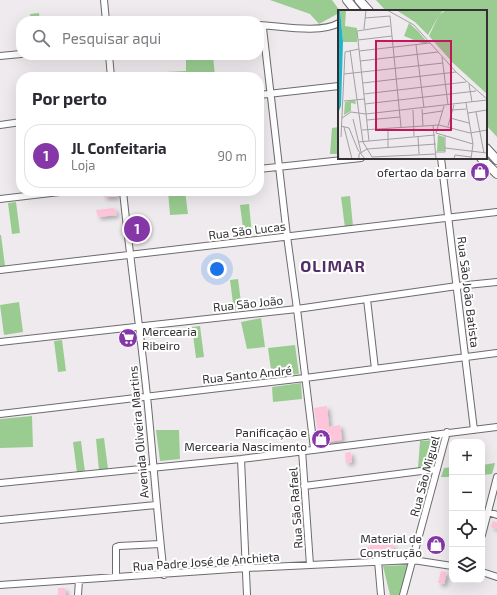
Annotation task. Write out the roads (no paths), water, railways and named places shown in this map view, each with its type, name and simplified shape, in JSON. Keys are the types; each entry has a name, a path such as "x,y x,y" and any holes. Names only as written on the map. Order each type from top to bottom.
{"main road":[{"path":"347,0 355,10"},
{"path":"359,0 367,10"},
{"path":"487,149 497,160"},
{"path":"482,159 497,174"}],"street":[{"path":"104,0 106,16"},
{"path":"347,0 351,10"},
{"path":"264,25 317,29 338,24"},
{"path":"264,37 314,449"},
{"path":"0,56 16,54"},
{"path":"109,60 111,72"},
{"path":"264,95 338,86"},
{"path":"0,125 16,123"},
{"path":"264,169 352,159"},
{"name":"Rua São João Batista","path":"441,159 474,430"},
{"path":"0,198 19,196"},
{"name":"Avenida Oliveira Martins","path":"124,196 147,396 156,505 164,574"},
{"name":"Rua São Lucas","path":"0,270 497,212"},
{"name":"Rua São João","path":"0,342 297,308 497,282"},
{"path":"367,299 375,369"},
{"name":"Rua Santo André","path":"0,414 305,378 497,353"},
{"path":"0,483 240,459 302,450 497,427"},
{"name":"Rua São Miguel","path":"403,595 447,432"},
{"name":"Rua São Rafael","path":"302,450 310,565"},
{"path":"240,459 247,568 247,595"},
{"path":"304,486 437,470"},
{"path":"485,523 497,477"},
{"path":"0,520 156,505"},
{"path":"488,512 497,515"},
{"path":"116,578 116,547 160,544"},
{"name":"Rua Padre José de Anchieta","path":"0,585 247,568 378,561 413,560 449,566"},
{"path":"378,561 381,595"},
{"path":"485,573 497,577"},
{"path":"78,595 79,580"}],"place":[{"name":"ofertao da barra","path":"480,172"},
{"name":"JL Confeitaria","path":"137,229"},
{"name":"Mercearia Ribeiro","path":"128,338"},
{"name":"Panificação e Mercearia Nascimento","path":"321,439"},
{"name":"Material de Construção","path":"436,545"}],"district":[{"name":"OLIMAR","path":"333,265"}]}
